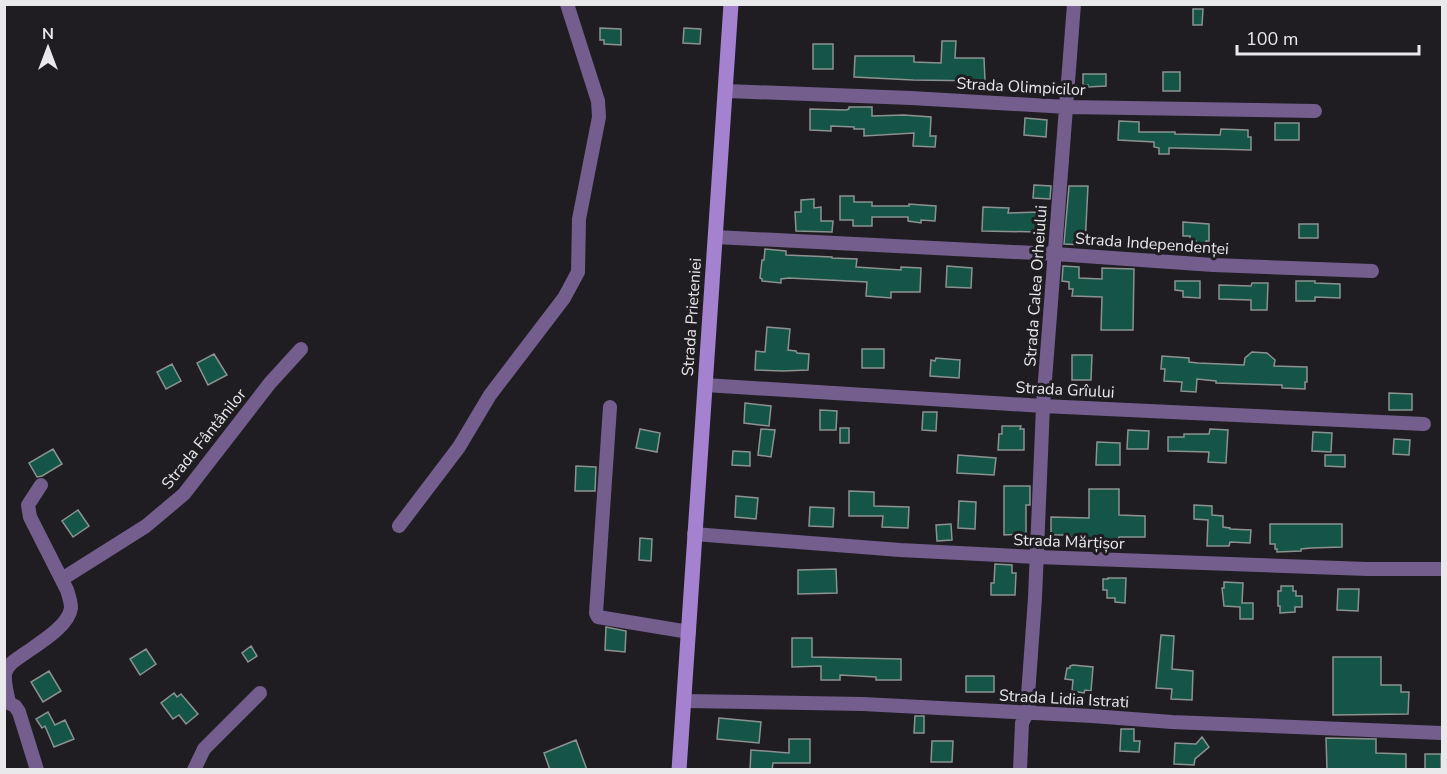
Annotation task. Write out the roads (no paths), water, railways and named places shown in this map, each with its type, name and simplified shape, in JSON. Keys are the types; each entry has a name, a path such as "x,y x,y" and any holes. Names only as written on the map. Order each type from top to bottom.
{"street":[{"path":"399,526 459,447 490,395 564,298 578,272 579,219 599,117 598,101 567,4"},
{"name":"Strada Prieteniei","path":"679,770 731,4"},
{"name":"Strada Calea Orheiului","path":"1020,770 1022,723 1028,713 1043,406 1074,4"},
{"name":"Strada Olimpicilor","path":"726,91 1067,107 1315,111"},
{"name":"Strada Independenței","path":"715,237 1055,254 1213,265 1372,271"},
{"name":"Strada Fântânilor","path":"62,579 146,526 184,494 270,383 301,349"},
{"name":"Strada Grîului","path":"705,385 1043,406 1424,424"},
{"path":"610,407 596,613 598,617 689,632"},
{"path":"37,770 19,712 15,706 7,702 5,672 16,659 59,628 69,617 71,609 70,598 62,579 30,518 28,505 41,485"},
{"name":"Strada Mărțișor","path":"694,534 900,550 1037,557 1334,568 1443,569"},
{"path":"194,770 204,749 260,693"},
{"name":"Strada Lidia Istrati","path":"684,700 863,704 1172,722 1443,733"}]}
